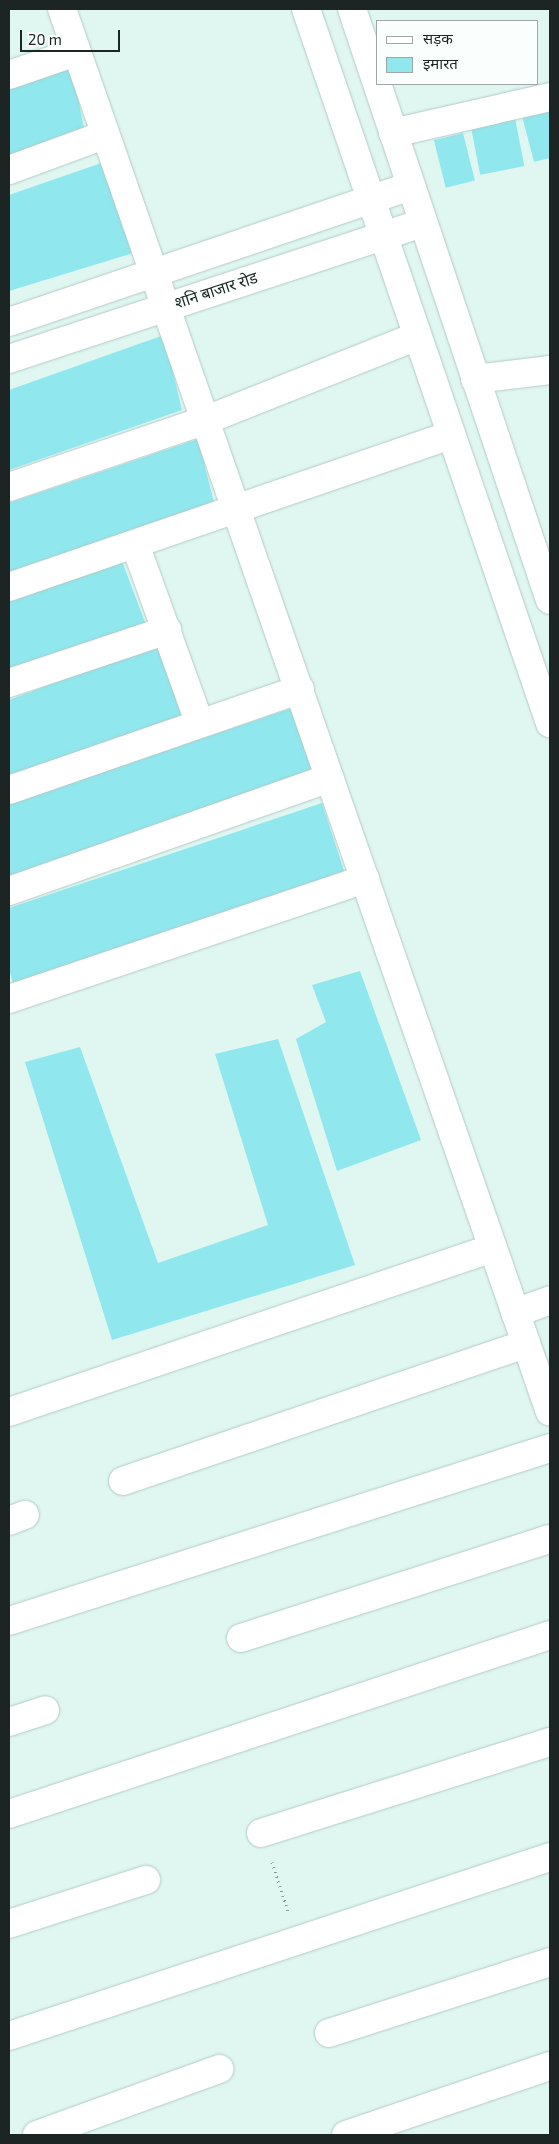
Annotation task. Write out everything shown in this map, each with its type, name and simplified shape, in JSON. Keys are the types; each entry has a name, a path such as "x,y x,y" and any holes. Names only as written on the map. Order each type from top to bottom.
{"street":[{"path":"62,9 104,135 238,508 550,1412"},
{"path":"306,9 550,723"},
{"path":"352,9 376,82"},
{"path":"9,75 76,52"},
{"path":"377,85 550,600"},
{"path":"393,133 550,97"},
{"path":"9,170 104,135"},
{"path":"9,322 411,186"},
{"name":"शनि बाजार रोड","path":"9,359 423,223"},
{"path":"9,487 206,420 417,336"},
{"path":"475,379 550,370"},
{"path":"9,587 451,435"},
{"path":"135,544 200,722"},
{"path":"9,683 167,630"},
{"path":"9,790 200,722 300,690"},
{"path":"9,891 330,778"},
{"path":"9,999 365,879"},
{"path":"9,1412 493,1248"},
{"path":"515,1313 550,1300"},
{"path":"123,1480 526,1344"},
{"path":"9,1621 550,1448"},
{"path":"241,1638 550,1538"},
{"path":"9,1814 550,1636"},
{"path":"9,1722 45,1710"},
{"path":"261,1833 550,1742"},
{"path":"9,2036 550,1857"},
{"path":"9,1924 146,1880"},
{"path":"329,2033 550,1962"},
{"path":"346,2135 550,2066"},
{"path":"37,2135 219,2069"}],"path":[{"path":"261,1833 299,1940"}],"building":[{"path":"71,62 85,133 9,162 9,84"},
{"path":"550,109 550,158 534,162 522,116"},
{"path":"515,118 524,166 480,175 471,127"},
{"path":"463,133 475,181 446,188 434,140"},
{"path":"110,160 143,250 9,291 9,195"},
{"path":"164,335 182,410 9,470 9,390"},
{"path":"198,439 216,510 9,581 9,503"},
{"path":"122,561 146,625 9,672 9,601"},
{"path":"164,642 190,713 9,778 9,700"},
{"path":"292,708 313,772 9,882 9,804"},
{"path":"322,803 346,877 14,987 9,969 9,908"},
{"path":"360,971 421,1140 337,1171 296,1039 326,1022 312,985"},
{"path":"278,1039 355,1265 112,1340 25,1062 80,1047 158,1263 268,1225 215,1054"}]}
